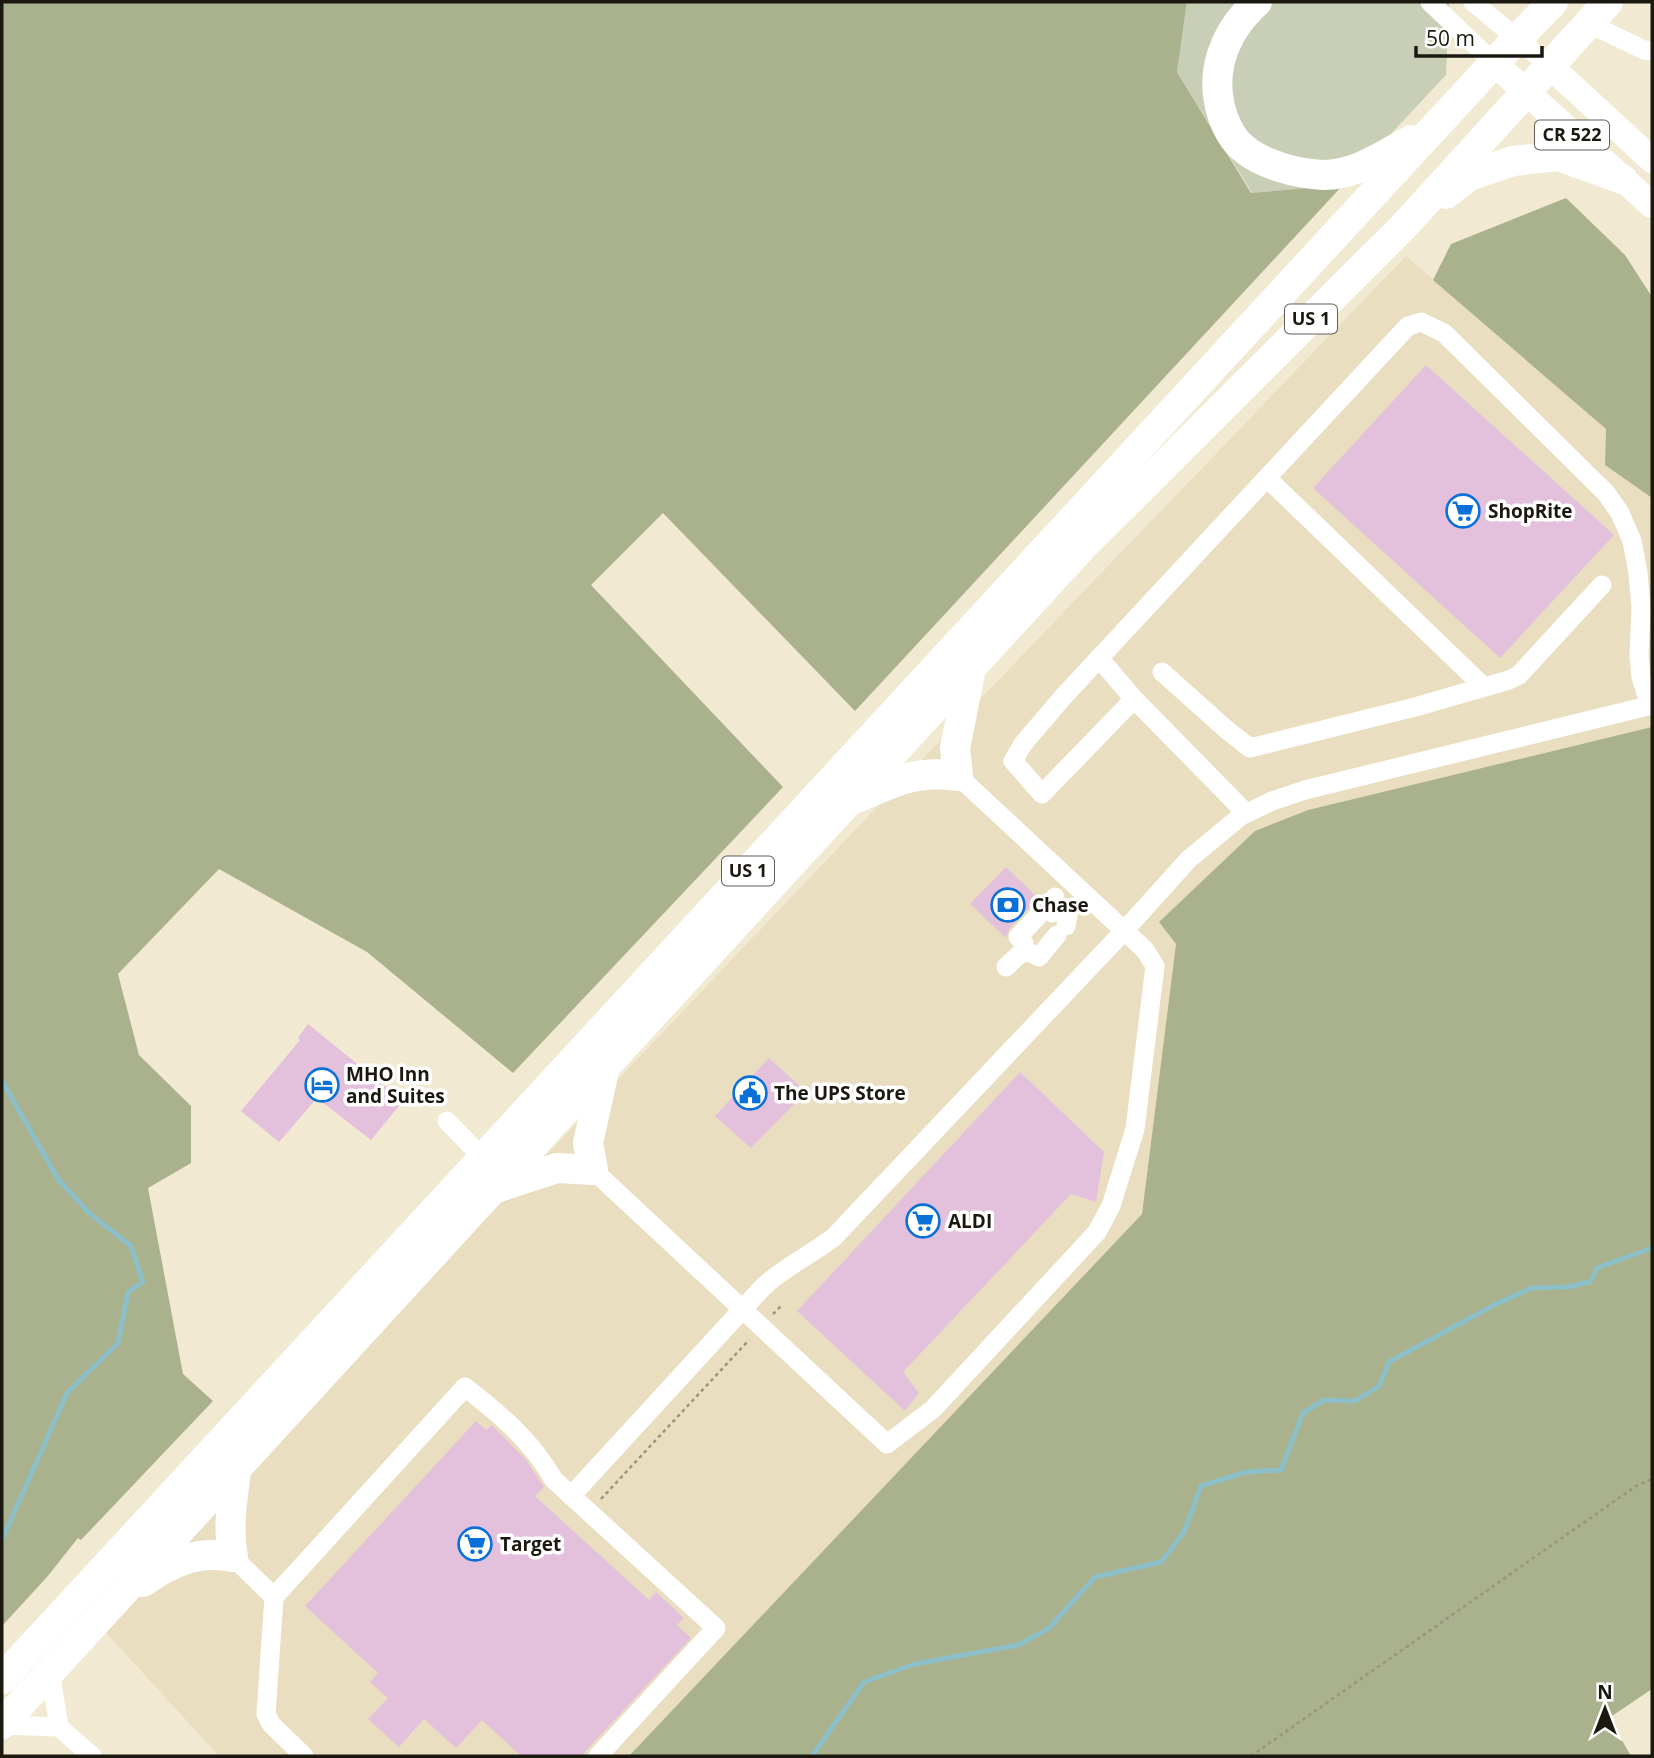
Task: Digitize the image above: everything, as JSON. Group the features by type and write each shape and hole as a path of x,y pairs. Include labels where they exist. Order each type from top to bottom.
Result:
{"highway":[{"path":"1257,2 1237,22 1218,63 1216,85 1220,107 1227,128 1242,148 1279,166 1324,175 1348,172 1368,164 1436,126"},
{"name":"US 1","path":"2,1679 1553,2"},
{"name":"US 1","path":"2,1724 1081,548 1404,226 1598,12"},
{"path":"1404,226 1469,176 1513,161 1558,156 1622,179"},
{"path":"847,802 913,775 938,772 958,776 955,748 971,666"},
{"path":"490,1191 557,1168 593,1170 588,1143 606,1064"},
{"path":"108,1606 161,1569 195,1555 214,1553 233,1556 230,1526 237,1465"}],"main road":[{"name":"CR 522","path":"1494,63 1652,205"},
{"name":"CR 522","path":"1550,66 1652,160"}],"street":[{"name":"CR 522","path":"1430,2 1494,63"},
{"name":"CR 522","path":"1473,2 1550,66"},
{"path":"1598,12 1644,50 1652,51"},
{"path":"571,1496 776,1274 815,1252 834,1237 1189,859 1246,813 1305,790 1651,705 1640,666 1641,608 1632,541 1620,513 1606,493 1444,333 1421,321 1408,326 1099,658 1023,744 1013,761 1042,794 1134,699"},
{"path":"1267,478 1484,687"},
{"path":"1162,672 1250,748 1415,707 1519,675 1602,585"},
{"path":"1099,658 1134,699 1246,813"},
{"path":"593,1170 887,1444 933,1409 1097,1232 1111,1206 1135,1129 1154,966 1145,950 958,776"},
{"path":"1054,914 1039,957 1026,949 1018,937 1054,914"},
{"path":"1006,967 1026,949"},
{"path":"447,1121 484,1157"},
{"path":"304,1756 271,1724 266,1714 274,1597 465,1387 505,1418 523,1436 540,1455 554,1480 716,1628 598,1756"},
{"path":"233,1556 274,1597"},
{"path":"50,1671 59,1727"},
{"path":"2,1724 59,1727 92,1756"}],"path":[{"path":"589,1512 781,1306"},
{"path":"1251,1756 1636,1486 1652,1479"}],"shaded area":[{"path":"1406,256 1606,429 1605,465 1652,498 1652,727 1308,810 1255,831 1159,922 1176,944 1142,1214 629,1756 219,1756 99,1625 938,743"}],"green space":[{"path":"2,2 1187,2 1177,72 1251,193 1343,185 855,711 663,513 591,585 783,787 513,1073 367,952 219,869 118,974 139,1055 191,1106 191,1163 148,1188 183,1374 213,1401 81,1540 78,1538 2,1626"},
{"path":"1187,2 1449,2 1446,75 1343,185 1252,193 1177,72"},
{"path":"1566,198 1625,255 1652,297 1652,498 1605,465 1606,429 1433,280 1451,244"},
{"path":"1652,727 1652,1689 1609,1718 1631,1756 629,1756 1142,1214 1176,944 1159,922 1255,831 1308,810"}],"building":[{"name":"ShopRite","path":"1426,365 1614,535 1500,658 1313,488"},
{"name":"Chase","path":"1006,867 1042,902 1041,906 1034,905 1028,909 1009,929 1006,938 970,904"},
{"name":"MHO Inn and Suites","path":"308,1024 403,1101 371,1140 317,1098 279,1142 241,1111 300,1040 298,1038"},
{"path":"769,1058 806,1092 751,1148 715,1116"},
{"path":"1020,1072 1104,1152 1096,1202 1071,1194 903,1372 919,1393 905,1411 797,1311"},
{"name":"Target","path":"476,1421 486,1430 492,1425 526,1460 544,1487 535,1496 649,1600 656,1592 684,1618 677,1625 691,1638 581,1756 521,1756 482,1720 456,1748 424,1719 399,1747 368,1719 388,1698 370,1682 378,1673 305,1606"}],"waterway":[{"path":"2,1081 58,1179 89,1213 131,1246 143,1282 128,1292 118,1343 67,1393 2,1540"},
{"path":"812,1756 864,1682 915,1664 1018,1645 1048,1629 1095,1577 1161,1562 1184,1532 1201,1486 1246,1472 1281,1470 1303,1413 1324,1400 1355,1401 1379,1386 1389,1362 1496,1304 1532,1288 1567,1287 1590,1282 1597,1268 1652,1248"}],"place":[{"name":"ShopRite","path":"1463,511"},
{"name":"Chase","path":"1008,905"},
{"name":"MHO Inn and Suites","path":"322,1085"},
{"name":"The UPS Store","path":"750,1093"},
{"name":"ALDI","path":"923,1221"},
{"name":"Target","path":"475,1544"}]}
